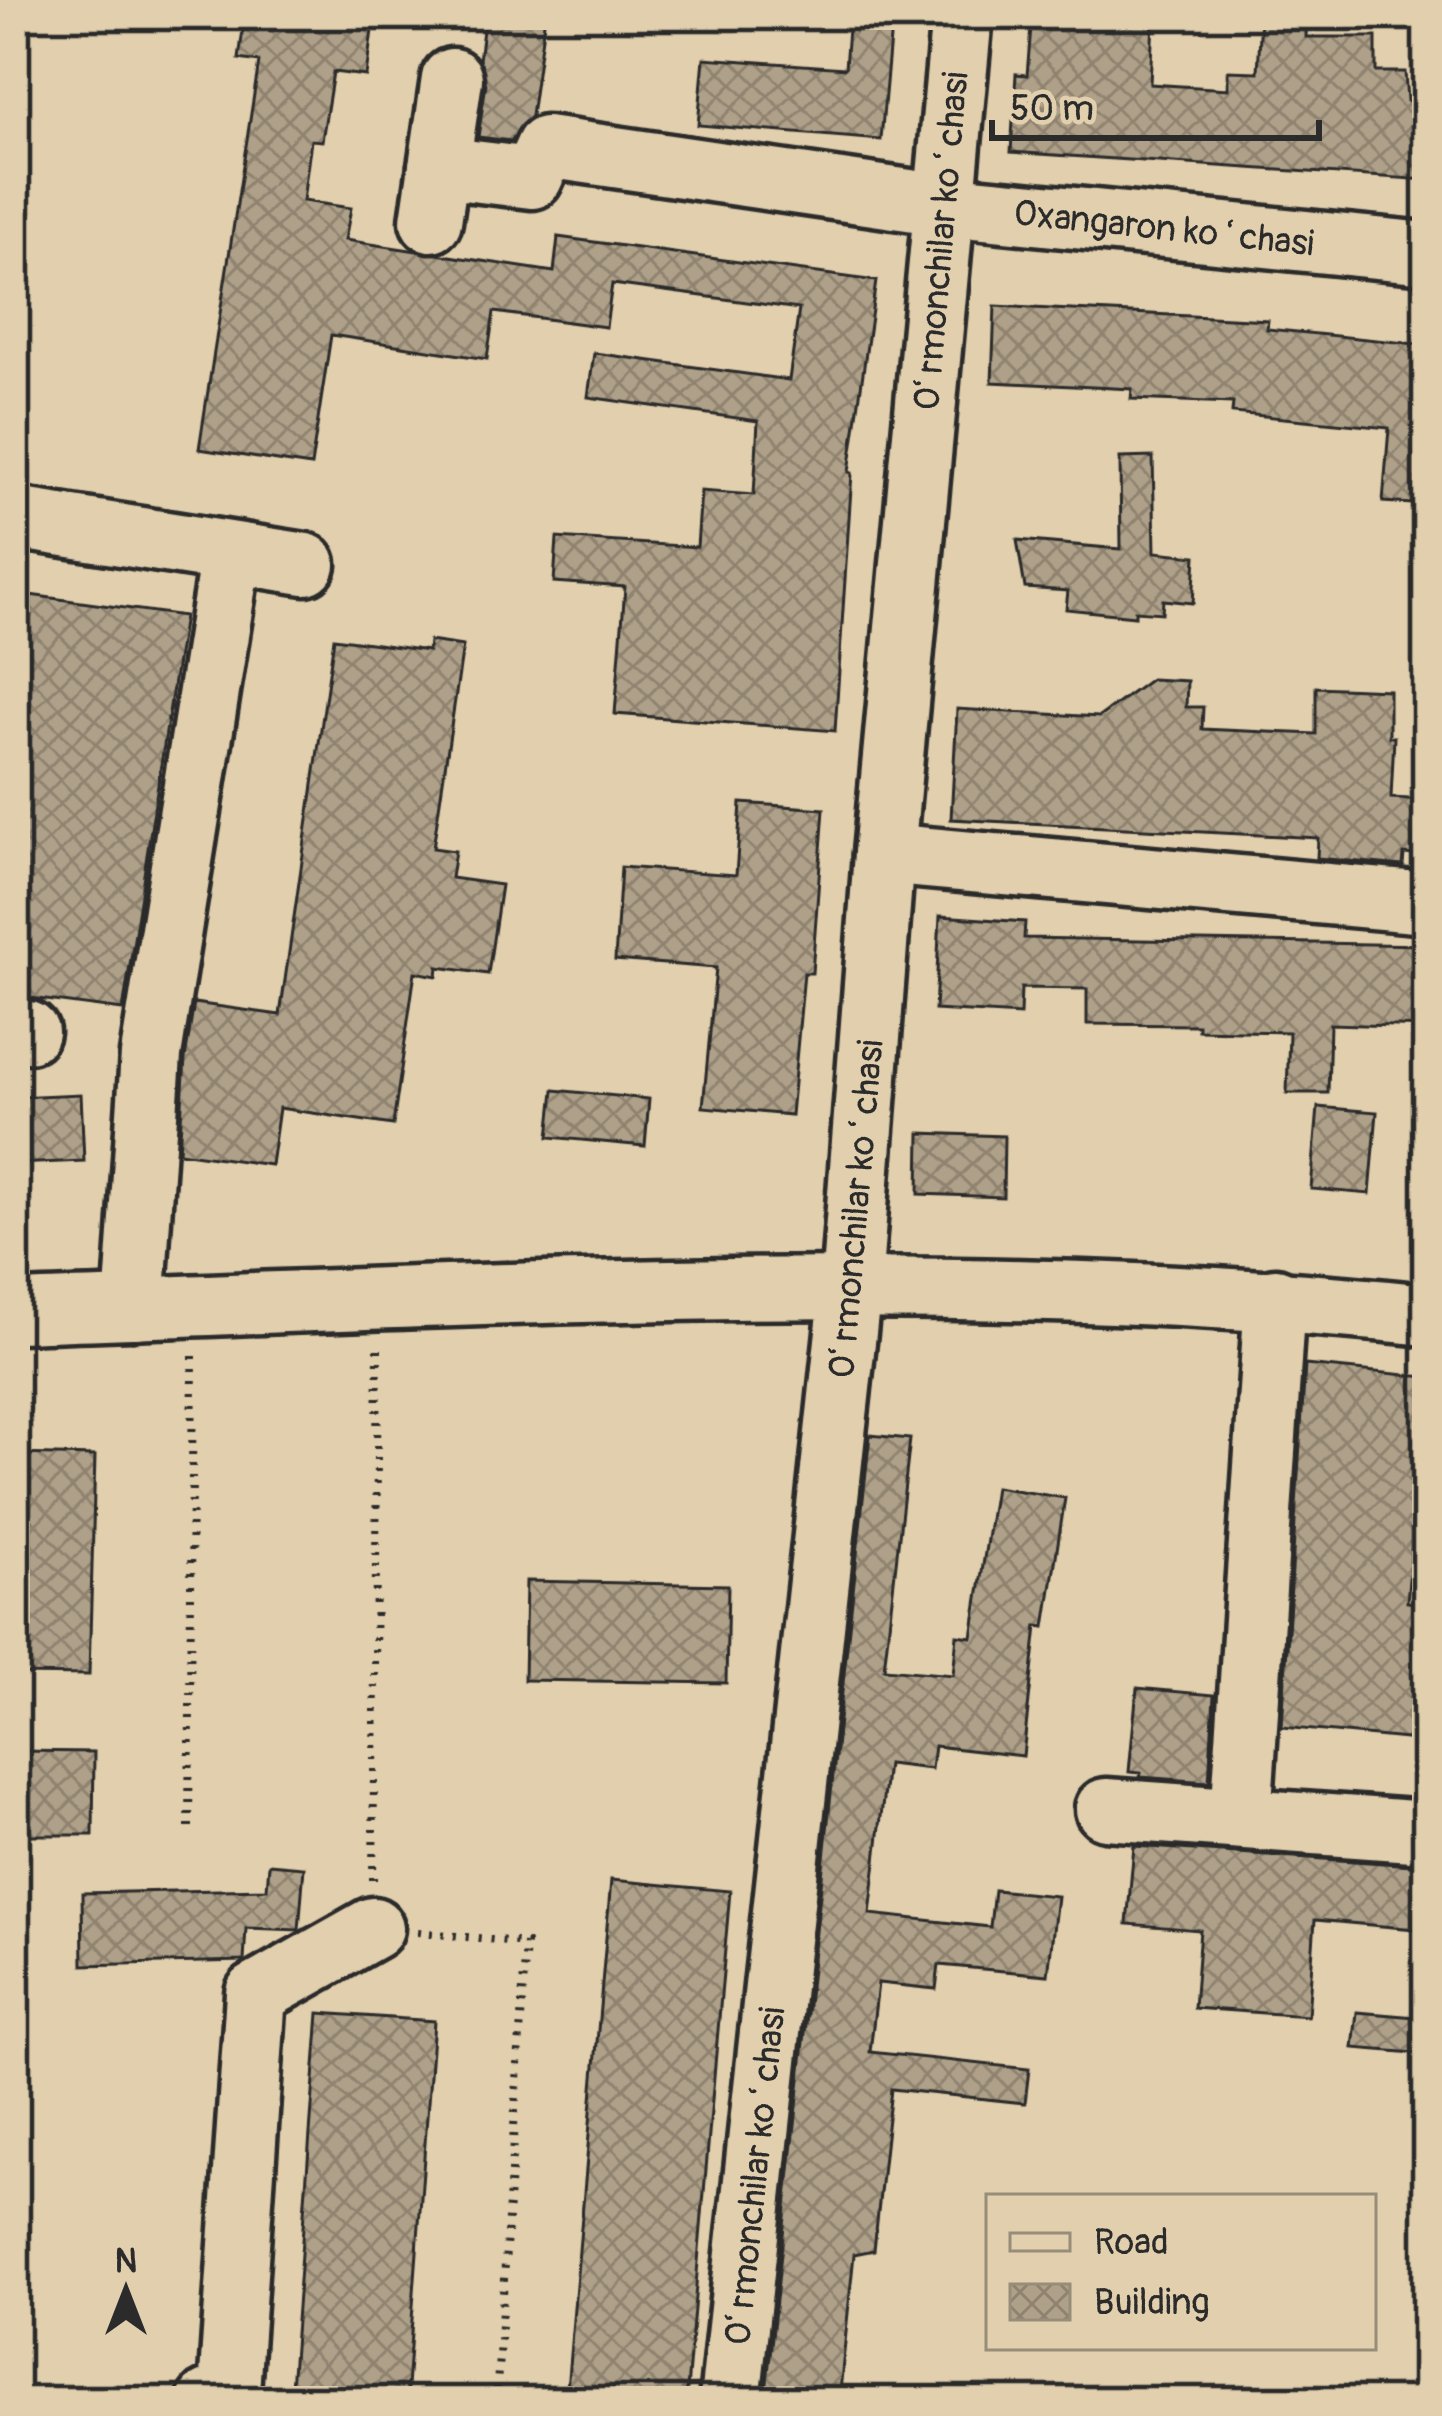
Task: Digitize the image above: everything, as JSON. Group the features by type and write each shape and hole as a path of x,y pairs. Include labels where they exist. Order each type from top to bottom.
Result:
{"street":[{"name":"Oʻrmonchilar koʻchasi","path":"730,2401 851,1286 884,854 962,15"},
{"name":"Oxangaron koʻchasi","path":"452,79 435,194 532,178 546,147 943,205 1427,254"},
{"path":"15,518 305,564"},
{"path":"134,1308 151,1055 231,553"},
{"path":"884,854 1427,903"},
{"path":"15,1312 851,1286 1275,1299 1427,1315"},
{"path":"1240,1818 1275,1299"},
{"path":"1106,1809 1427,1832"},
{"path":"208,2401 229,2392 256,1994 373,1928"}],"path":[{"path":"379,1300 373,1928 526,1943 496,2401"},
{"path":"189,1827 193,1306"}],"building":[{"path":"245,15 374,15 366,76 333,72 322,141 311,140 303,201 351,208 345,240 554,272 558,237 876,281 849,472 835,731 615,714 625,587 554,582 557,538 697,547 701,491 754,495 758,421 588,397 594,353 789,380 799,309 612,284 606,327 494,312 487,359 331,335 311,466 199,449 259,62 239,59"},
{"path":"485,15 545,15 531,116 511,141 478,137 486,84 479,60"},
{"path":"849,15 892,15 881,140 698,125 704,58 845,68"},
{"path":"1032,15 1153,21 1150,84 1228,89 1228,71 1258,72 1261,15 1307,15 1306,37 1376,37 1376,72 1405,72 1407,101 1427,103 1427,180 1011,152 1016,74 1027,75"},
{"path":"995,306 1268,320 1267,329 1427,345 1427,505 1383,502 1389,428 1232,413 1233,403 1131,399 1132,389 992,382"},
{"path":"1153,457 1155,552 1196,556 1193,603 1163,600 1162,613 1135,611 1135,616 1066,609 1068,591 1025,588 1017,540 1121,549 1120,458"},
{"path":"15,593 184,616 123,1010 15,996"},
{"path":"334,638 428,651 429,641 463,646 433,848 455,851 451,878 501,885 488,974 438,967 437,976 415,972 393,1125 279,1108 271,1165 179,1152 194,1003 280,1015"},
{"path":"1151,679 1187,681 1186,707 1203,707 1202,729 1316,734 1316,687 1389,690 1389,737 1394,737 1391,798 1427,800 1427,856 1404,854 1403,866 1317,858 1318,838 951,819 957,709 1099,717"},
{"path":"741,803 824,809 812,973 804,973 791,1115 703,1107 716,968 615,960 621,867 736,875"},
{"path":"940,916 1025,922 1024,938 1427,945 1427,1027 1330,1024 1328,1093 1287,1093 1289,1032 1087,1024 1087,989 1021,988 1020,1015 935,1010"},
{"path":"554,1090 649,1099 645,1146 549,1137"},
{"path":"81,1094 84,1161 15,1164 15,1097"},
{"path":"1318,1107 1377,1112 1370,1194 1311,1189"},
{"path":"920,1133 1004,1136 1003,1197 919,1194"},
{"path":"1305,1365 1427,1377 1407,1602 1427,1604 1427,1741 1282,1727"},
{"path":"870,1435 910,1439 884,1669 953,1675 957,1635 972,1637 995,1487 1065,1498 1045,1627 1037,1626 1023,1756 934,1746 931,1769 887,1764 870,1914 990,1927 994,1890 1057,1896 1048,1975 939,1965 936,1989 878,1983 870,2052 1029,2069 1025,2103 891,2089 874,2250 854,2254 839,2401 765,2401"},
{"path":"15,1454 95,1456 89,1675 15,1674"},
{"path":"526,1581 728,1585 726,1683 524,1680"},
{"path":"1137,1688 1214,1695 1209,1782 1129,1772"},
{"path":"15,1751 94,1752 93,1835 15,1835"},
{"path":"1134,1846 1427,1866 1427,1930 1315,1920 1308,2016 1194,2008 1200,1930 1127,1924"},
{"path":"269,1864 304,1867 299,1930 246,1928 244,1961 83,1965 82,1893 267,1889"},
{"path":"611,1880 730,1891 686,2401 566,2401"},
{"path":"1357,2012 1427,2018 1427,2054 1353,2048"},
{"path":"319,2013 434,2021 406,2401 290,2401"}]}
